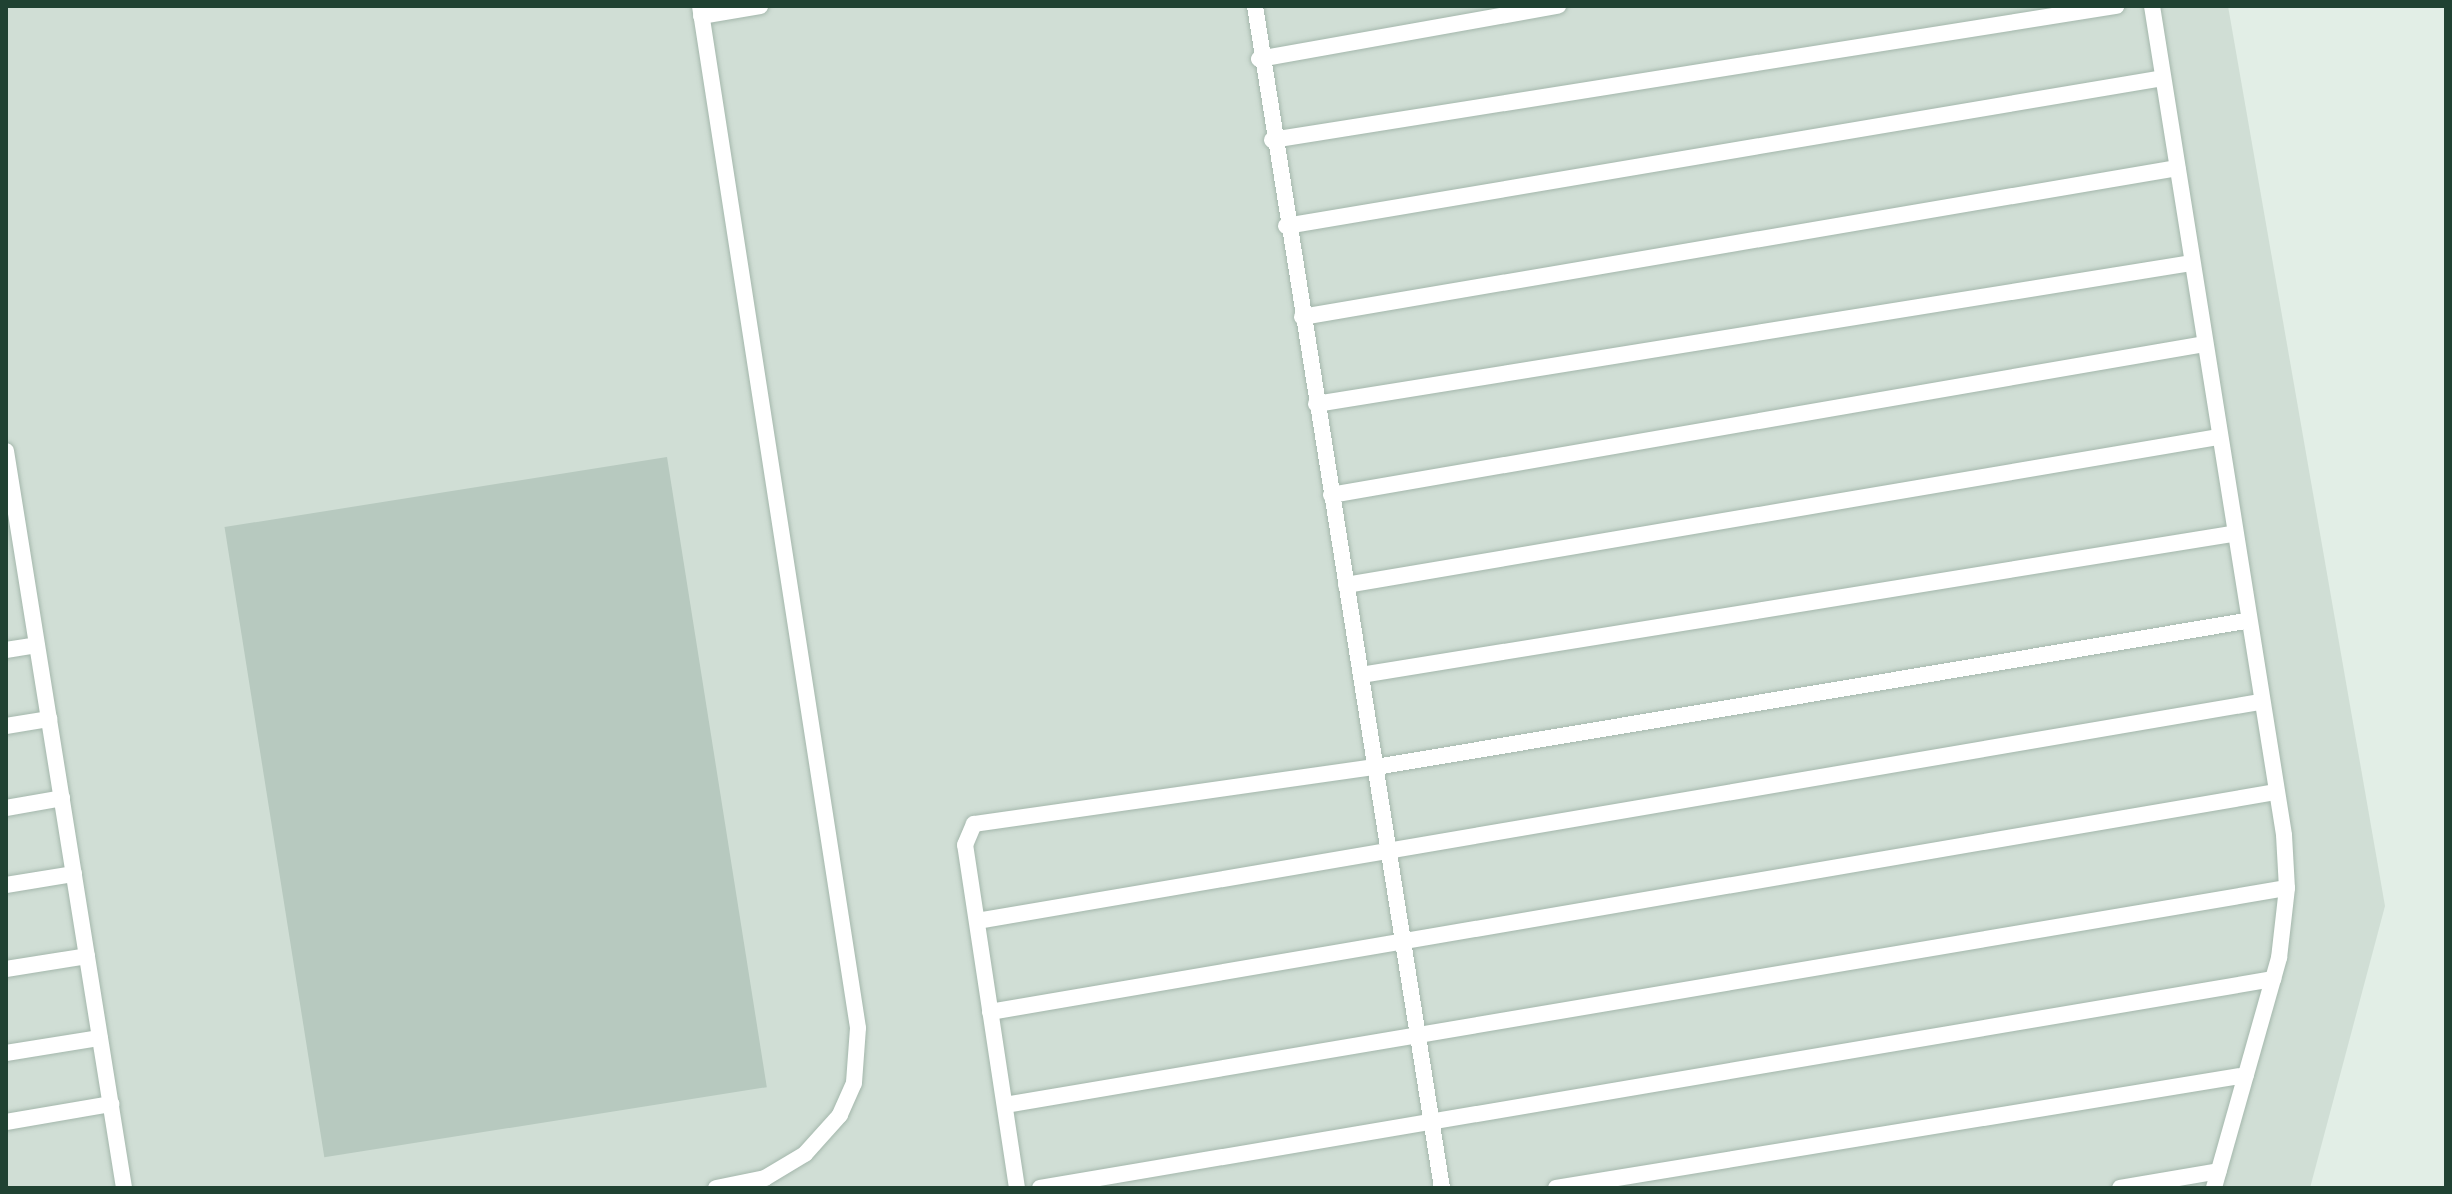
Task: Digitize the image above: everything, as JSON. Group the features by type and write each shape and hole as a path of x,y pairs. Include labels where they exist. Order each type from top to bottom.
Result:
{"lane":[{"path":"716,1188 765,1178 805,1154 840,1115 854,1083 858,1028 700,11 760,6"},
{"path":"1255,6 1259,59 1406,944 1442,1188"},
{"path":"1259,59 1558,6"},
{"path":"1272,140 2116,6"},
{"path":"2152,6 2232,534 2276,792 2287,888 2273,979 2214,1188"},
{"path":"1286,226 2163,78"},
{"path":"1302,317 2177,168"},
{"path":"1316,404 2191,263"},
{"path":"1331,495 2204,344"},
{"path":"1346,585 2218,437"},
{"path":"6,451 9,490 24,561 111,1104 121,1187"},
{"path":"1361,675 2232,534"},
{"path":"6,564 24,561"},
{"path":"1017,1188 965,845 974,824 1376,767 2246,621"},
{"path":"6,650 37,645"},
{"path":"977,921 1389,848 2260,702"},
{"path":"6,726 49,719"},
{"path":"990,1012 1406,944 2276,792"},
{"path":"6,808 62,798"},
{"path":"6,885 74,874"},
{"path":"1005,1105 1419,1032 2287,888"},
{"path":"6,969 87,956"},
{"path":"1040,1188 2273,979"},
{"path":"6,1053 100,1038"},
{"path":"1556,1188 2246,1075"},
{"path":"6,1122 111,1104"},
{"path":"2120,1188 2219,1171"}],"shaded area":[{"path":"6,6 2228,6 2385,906 2310,1188 6,1188"}],"building":[{"path":"667,457 767,1087 324,1157 225,527"}]}
